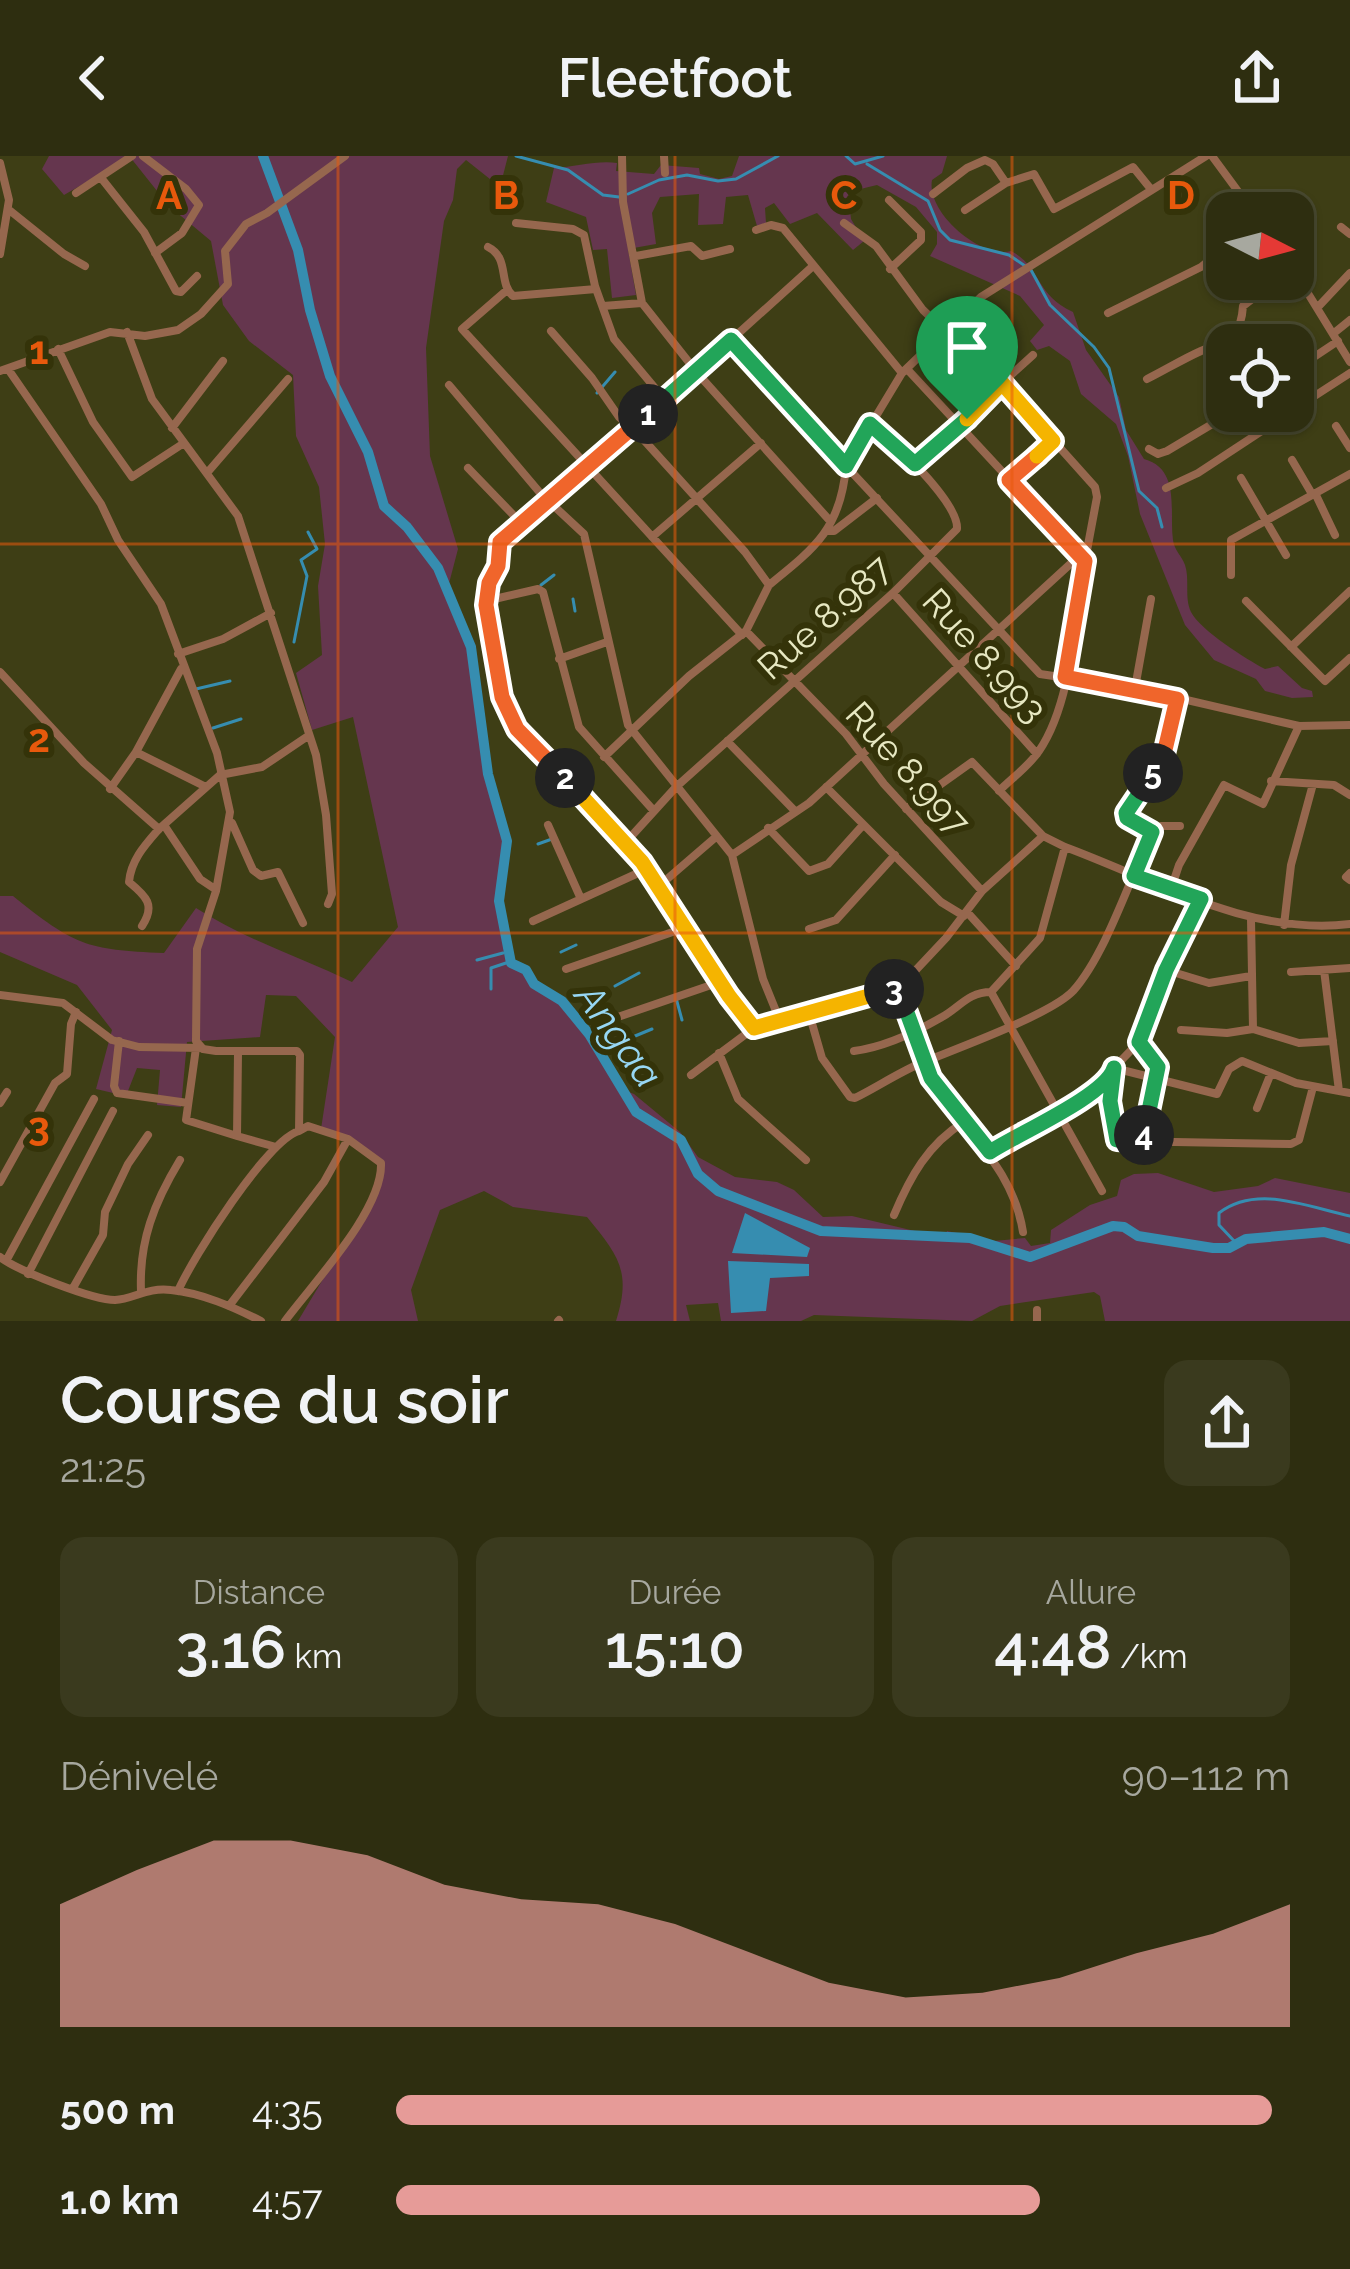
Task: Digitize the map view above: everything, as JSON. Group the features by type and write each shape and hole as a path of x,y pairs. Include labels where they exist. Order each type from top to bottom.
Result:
{"street":[{"path":"76,193 132,156"},
{"path":"143,156 185,188 199,206 182,232 154,253"},
{"path":"303,923 278,872 261,875 253,870 229,816 212,735 182,668 167,616 118,540 101,504 4,370 110,332 165,334 201,314 229,284 225,250 246,224 345,156"},
{"path":"622,156 623,202 642,303 834,531 877,498"},
{"path":"664,156 664,173"},
{"path":"604,757 689,676 744,633 769,585 812,550 829,526 842,503 846,466 905,371 981,297 1150,188 1209,156 1237,192"},
{"path":"933,194 985,160 1006,183"},
{"path":"0,164 8,209 0,254"},
{"path":"965,210 1006,183 1034,174 1057,208 1133,166 1150,188"},
{"path":"102,179 144,232 176,291 181,292 197,277"},
{"path":"889,200 921,232 921,240 890,269"},
{"path":"8,209 85,266"},
{"path":"516,223 581,232 614,339 664,400"},
{"path":"844,223 876,246 922,310 975,350 1096,490 1053,725 1037,754 999,790"},
{"path":"756,230 771,225 783,228 905,371 1082,558"},
{"path":"636,256 691,246 702,256 730,249"},
{"path":"488,247 502,261 507,290 513,296 596,289"},
{"path":"1108,313 1206,264"},
{"path":"754,1028 627,842 512,723 502,697 486,602 498,566 498,546 813,266"},
{"path":"1318,307 1350,273"},
{"name":"Rue 8.997","path":"507,290 462,329 504,380 861,754 982,891"},
{"path":"1148,380 1201,351 1229,342 1240,329 1243,306 1251,300"},
{"path":"1313,300 1350,362"},
{"path":"603,306 642,303"},
{"path":"1314,354 1350,320"},
{"path":"975,350 1004,325"},
{"path":"550,331 619,417 769,585"},
{"path":"127,332 148,392 238,516 316,754 326,815 332,892 328,904"},
{"path":"731,340 1040,674 1135,688 1299,726 1350,725"},
{"path":"58,349 83,405 132,477 184,443"},
{"path":"915,464 1033,356"},
{"path":"172,428 223,361"},
{"path":"1314,397 1350,373"},
{"path":"207,473 288,379"},
{"path":"449,385 541,494 586,538 623,712 631,730 732,855 763,979 780,1021"},
{"name":"Rue 8.987","path":"627,842 676,788 953,534 958,520 915,464 870,424"},
{"path":"1336,427 1350,448"},
{"path":"1149,449 1167,452 1206,428"},
{"path":"1166,488 1260,432"},
{"path":"1009,480 1053,441"},
{"path":"652,537 761,443"},
{"path":"1292,460 1335,535"},
{"path":"468,468 521,523"},
{"path":"1231,575 1231,540 1350,474"},
{"path":"1241,478 1286,555"},
{"path":"732,855 809,803 1082,558"},
{"path":"486,602 544,592 579,727 654,811"},
{"path":"1292,647 1350,592"},
{"name":"Rue 8.993","path":"893,593 1037,754"},
{"path":"1135,688 1151,599"},
{"path":"1246,601 1325,681 1350,658"},
{"path":"178,654 223,639 271,613"},
{"path":"560,658 608,642"},
{"path":"110,789 182,668"},
{"path":"0,672 110,789 161,827 200,879 217,890"},
{"path":"1152,832 1126,813 1164,754 1177,699"},
{"path":"1172,889 1179,866 1224,785 1263,804 1299,726"},
{"path":"142,926 150,904 146,894 129,882 141,849 220,775 262,767 308,736"},
{"path":"728,741 794,811"},
{"path":"136,752 206,787"},
{"path":"906,809 972,762 1043,836 1065,847 1251,919 1284,925 1350,924"},
{"path":"1271,781 1341,788 1350,795"},
{"path":"1284,925 1291,865 1312,784"},
{"path":"825,786 944,905 966,914 1016,966"},
{"path":"229,816 217,890 197,955 195,1037 200,1048 187,1120 276,1147"},
{"path":"768,828 809,871 828,864 863,824"},
{"path":"548,825 581,899"},
{"path":"809,1013 822,1058 852,1098 1006,1026 1072,991 1134,876 1152,832 1162,826 1180,826"},
{"path":"659,886 717,836"},
{"path":"691,1075 754,1028 898,988 982,891 1043,836"},
{"path":"854,1051 895,1039 947,1015 952,1006 976,994 991,992 1040,938 1065,847"},
{"path":"809,928 836,920 896,855"},
{"path":"533,921 647,868"},
{"path":"990,1152 1108,1082 1114,1068 1139,1042 1166,970 1201,899"},
{"path":"1251,919 1253,1029"},
{"path":"566,969 687,927"},
{"path":"1291,972 1350,968"},
{"path":"1166,970 1209,983 1250,976"},
{"path":"1324,970 1339,1091"},
{"path":"612,1019 720,982"},
{"path":"898,988 922,1062 990,1152 1016,1198 1023,1232"},
{"path":"991,992 1102,1191"},
{"path":"0,995 63,1003 94,1030 139,1047 296,1051 300,1055 299,1131"},
{"path":"0,1182 55,1083 67,1074 70,1024 76,1012"},
{"path":"1181,1030 1227,1034 1253,1029 1299,1043 1333,1041"},
{"path":"119,1041 117,1093 188,1103"},
{"path":"1139,1042 1156,1060 1144,1142"},
{"path":"237,1136 238,1052"},
{"path":"719,1053 739,1100 806,1160"},
{"path":"1114,1068 1217,1094 1236,1063 1249,1062 1313,1087 1350,1093"},
{"path":"1114,1068 1110,1101 1117,1140 1296,1143 1313,1087"},
{"path":"1257,1108 1271,1073"},
{"path":"0,1103 7,1092"},
{"path":"94,1100 3,1259 28,1274 112,1300 141,1291 178,1291 261,1321"},
{"path":"28,1274 112,1111"},
{"path":"894,1215 921,1161 964,1122"},
{"path":"178,1291 214,1226 276,1147 289,1134 308,1126 348,1139 381,1163 382,1178 352,1232 286,1321"},
{"path":"73,1288 103,1235 105,1212 128,1164 148,1135"},
{"path":"229,1306 324,1182 348,1139"},
{"path":"141,1291 144,1237 180,1160"}],"shaded area":[{"path":"49,156 508,156 500,187 466,160 457,169 453,200 444,221 426,348 430,456 458,549 447,591 477,672 488,774 507,841 499,901 512,965 526,970 534,983 562,1001 589,1034 619,1088 634,1094 680,1132 698,1157 735,1177 777,1182 794,1190 823,1217 852,1216 944,1238 947,1231 994,1241 1025,1238 1031,1246 1050,1243 1051,1230 1090,1205 1117,1196 1121,1180 1134,1174 1158,1173 1214,1192 1258,1186 1275,1178 1350,1193 1350,1321 1105,1321 1100,1296 1094,1292 1000,1306 972,1321 814,1315 801,1321 721,1321 718,1303 686,1305 690,1321 616,1321 623,1289 619,1264 587,1217 513,1207 484,1191 440,1210 411,1290 418,1321 298,1321 372,1197 382,1160 321,1129 335,1037 296,996 266,995 260,1037 187,1042 181,1107 157,1105 160,1070 137,1068 126,1096 96,1089 112,1030 77,985 0,952 0,896 13,896 82,942 138,952 164,953 196,908 352,982 398,927 353,717 312,730 296,673 322,655 318,586 325,544 319,487 296,436 293,375 249,341 223,305 211,241 169,206 130,157 64,195 42,169"},
{"path":"739,156 947,156 942,173 932,180 937,206 971,240 1021,257 1051,297 1073,312 1086,350 1119,397 1126,430 1144,459 1164,472 1171,493 1174,544 1185,565 1191,612 1224,644 1265,669 1278,666 1312,691 1313,697 1265,691 1256,679 1214,660 1185,625 1140,514 1116,424 1081,394 1070,361 1049,346 1037,350 1030,341 1044,325 1020,296 930,256 937,232 916,207 877,185 848,192 851,219 864,241 853,250 817,213 790,224 774,203 765,208 766,223 757,226 748,195 726,197 723,224 698,225 699,194 660,197 652,213 656,244 628,249 636,295 612,298 607,249 593,250 586,217 546,202 554,168 610,162 617,163 616,171 654,174 661,165 699,168 700,174 719,179 732,176"}],"water":[{"path":"745,1213 810,1248 807,1257 732,1253"},
{"path":"728,1261 809,1264 809,1276 770,1278 766,1311 731,1313"}],"waterway":[{"name":"Angaa","path":"263,156 298,250 330,376 368,452 384,506 438,568 471,647 488,774 507,841 499,901 511,963 562,1001 589,1034 636,1112 681,1140 698,1174 718,1191 821,1231 970,1238 1030,1257 1113,1226 1138,1236 1213,1248 1229,1248 1246,1239 1324,1232 1350,1239"},
{"path":"516,156 568,170 603,195 619,197"},
{"path":"628,194 659,180 687,175 736,179 778,156"},
{"path":"846,156 855,164 883,156"},
{"path":"867,164 928,201 940,230 950,240 1009,255 1031,270 1050,305 1094,347 1109,368 1139,491 1157,508 1162,527"},
{"path":"597,393 615,372"},
{"path":"294,642 307,576 301,560 317,549 308,532"},
{"path":"541,585 554,575"},
{"path":"573,599 575,611"},
{"path":"196,689 230,681"},
{"path":"213,728 241,719"},
{"path":"538,844 552,839"},
{"path":"561,952 576,945"},
{"path":"477,960 503,953"},
{"path":"491,989 491,968 506,963"},
{"path":"615,986 639,973"},
{"path":"676,998 682,1020"},
{"path":"623,1041 652,1029"},
{"path":"1236,1243 1219,1225 1219,1213 1250,1200 1283,1200 1350,1216"}],"route":[{"path":"731,340 846,466 870,424 915,464 967,419 1002,383 1053,441 1009,480 1085,561 1065,677 1177,699 1164,754 1126,813 1152,832 1134,876 1201,899 1166,970 1139,1042 1158,1067 1144,1142 1117,1140 1110,1101 1114,1068 1108,1082 1090,1095 990,1152 922,1062 898,988 754,1028 627,842 523,736 502,697 486,605 500,542 731,340"}]}
